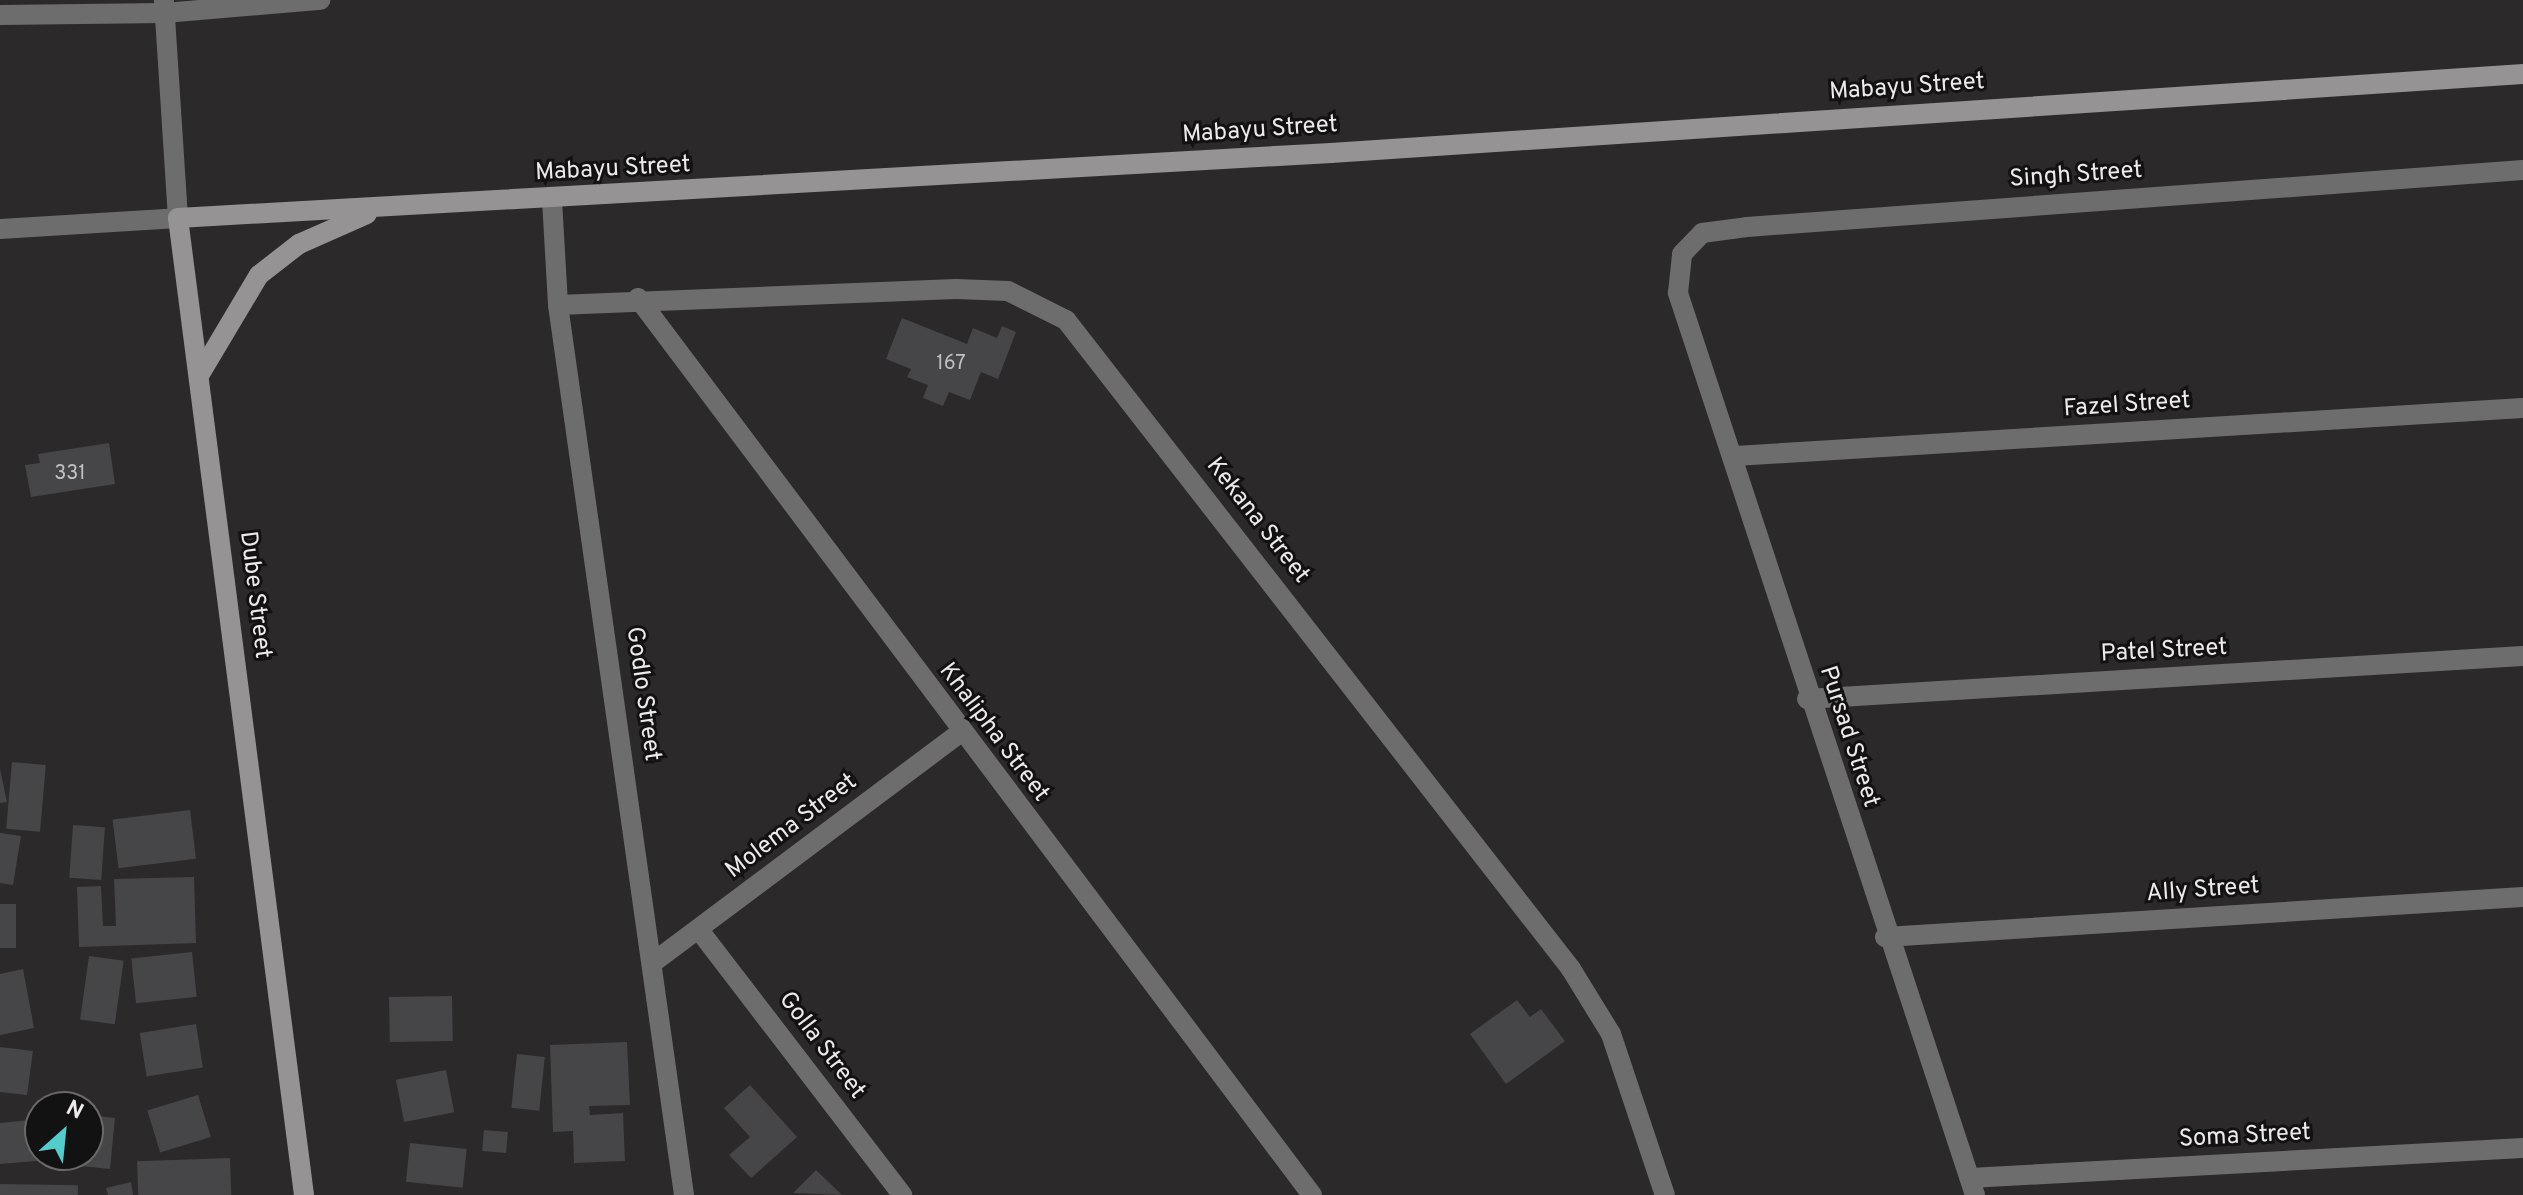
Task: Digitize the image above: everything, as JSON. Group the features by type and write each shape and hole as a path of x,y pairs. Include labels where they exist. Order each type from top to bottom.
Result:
{"street":[{"path":"0,15 320,0"},
{"name":"Dube Street","path":"164,6 178,218 304,1195"},
{"name":"Mabayu Street","path":"0,229 378,210 1331,153 2523,74"},
{"name":"Singh Street","path":"1678,293 1682,254 1702,233 2523,170"},
{"name":"Godlo Street","path":"552,200 558,305 655,961 684,1195"},
{"path":"200,374 259,275 299,244 378,210"},
{"name":"Kekana Street","path":"558,305 638,298 1008,291 1066,320 1571,969 1611,1034 1665,1195"},
{"name":"Pursad Street","path":"1678,293 1735,456 1807,699 1885,937 1973,1187"},
{"name":"Khalipha Street","path":"638,298 960,733 1312,1195"},
{"name":"Fazel Street","path":"1735,456 2523,408"},
{"name":"Patel Street","path":"1807,699 2523,656"},
{"name":"Molema Street","path":"655,961 960,733"},
{"name":"Ally Street","path":"1885,937 2523,897"},
{"name":"Golla Street","path":"699,930 902,1195"},
{"name":"Soma Street","path":"1973,1187 2523,1148"}],"building":[{"path":"902,318 967,344 973,328 997,338 1002,326 1016,332 998,379 981,372 970,400 949,392 943,406 923,398 928,385 907,377 911,369 886,359"},
{"path":"109,443 115,484 31,497 25,465 40,463 38,454"},
{"path":"12,762 46,765 40,832 6,829"},
{"path":"0,769 7,802 0,803"},
{"path":"190,810 196,859 119,868 113,820"},
{"path":"73,825 105,827 101,880 69,878"},
{"path":"0,833 21,836 13,885 0,883"},
{"path":"194,877 196,943 79,947 77,887 101,886 103,926 116,926 114,879"},
{"path":"0,904 16,904 16,948 0,948"},
{"path":"192,952 197,997 136,1003 131,958"},
{"path":"89,956 124,961 115,1024 80,1019"},
{"path":"23,969 34,1028 0,1035 0,974"},
{"path":"452,996 453,1041 390,1042 389,997"},
{"path":"1517,1000 1530,1017 1541,1009 1565,1041 1506,1084 1470,1034"},
{"path":"196,1024 203,1067 147,1076 140,1033"},
{"path":"627,1042 630,1105 589,1106 590,1115 623,1113 625,1161 574,1163 573,1131 553,1132 550,1045"},
{"path":"0,1047 33,1051 28,1091 24,1091 24,1095 0,1092"},
{"path":"517,1054 545,1057 539,1111 511,1108"},
{"path":"446,1070 454,1112 404,1122 396,1080"},
{"path":"750,1085 797,1137 751,1178 729,1155 750,1137 724,1108"},
{"path":"198,1095 211,1137 160,1153 147,1110"},
{"path":"104,1117 115,1118 110,1169 104,1168"},
{"path":"24,1121 24,1162 0,1164 0,1123"},
{"path":"484,1130 508,1132 506,1153 482,1151"},
{"path":"410,1143 467,1149 463,1188 406,1182"},
{"path":"230,1158 231,1195 138,1195 137,1161"},
{"path":"816,1170 842,1195 793,1193"},
{"path":"131,1182 133,1195 108,1195 106,1188"},
{"path":"0,1184 78,1185 78,1195 0,1195"}]}
